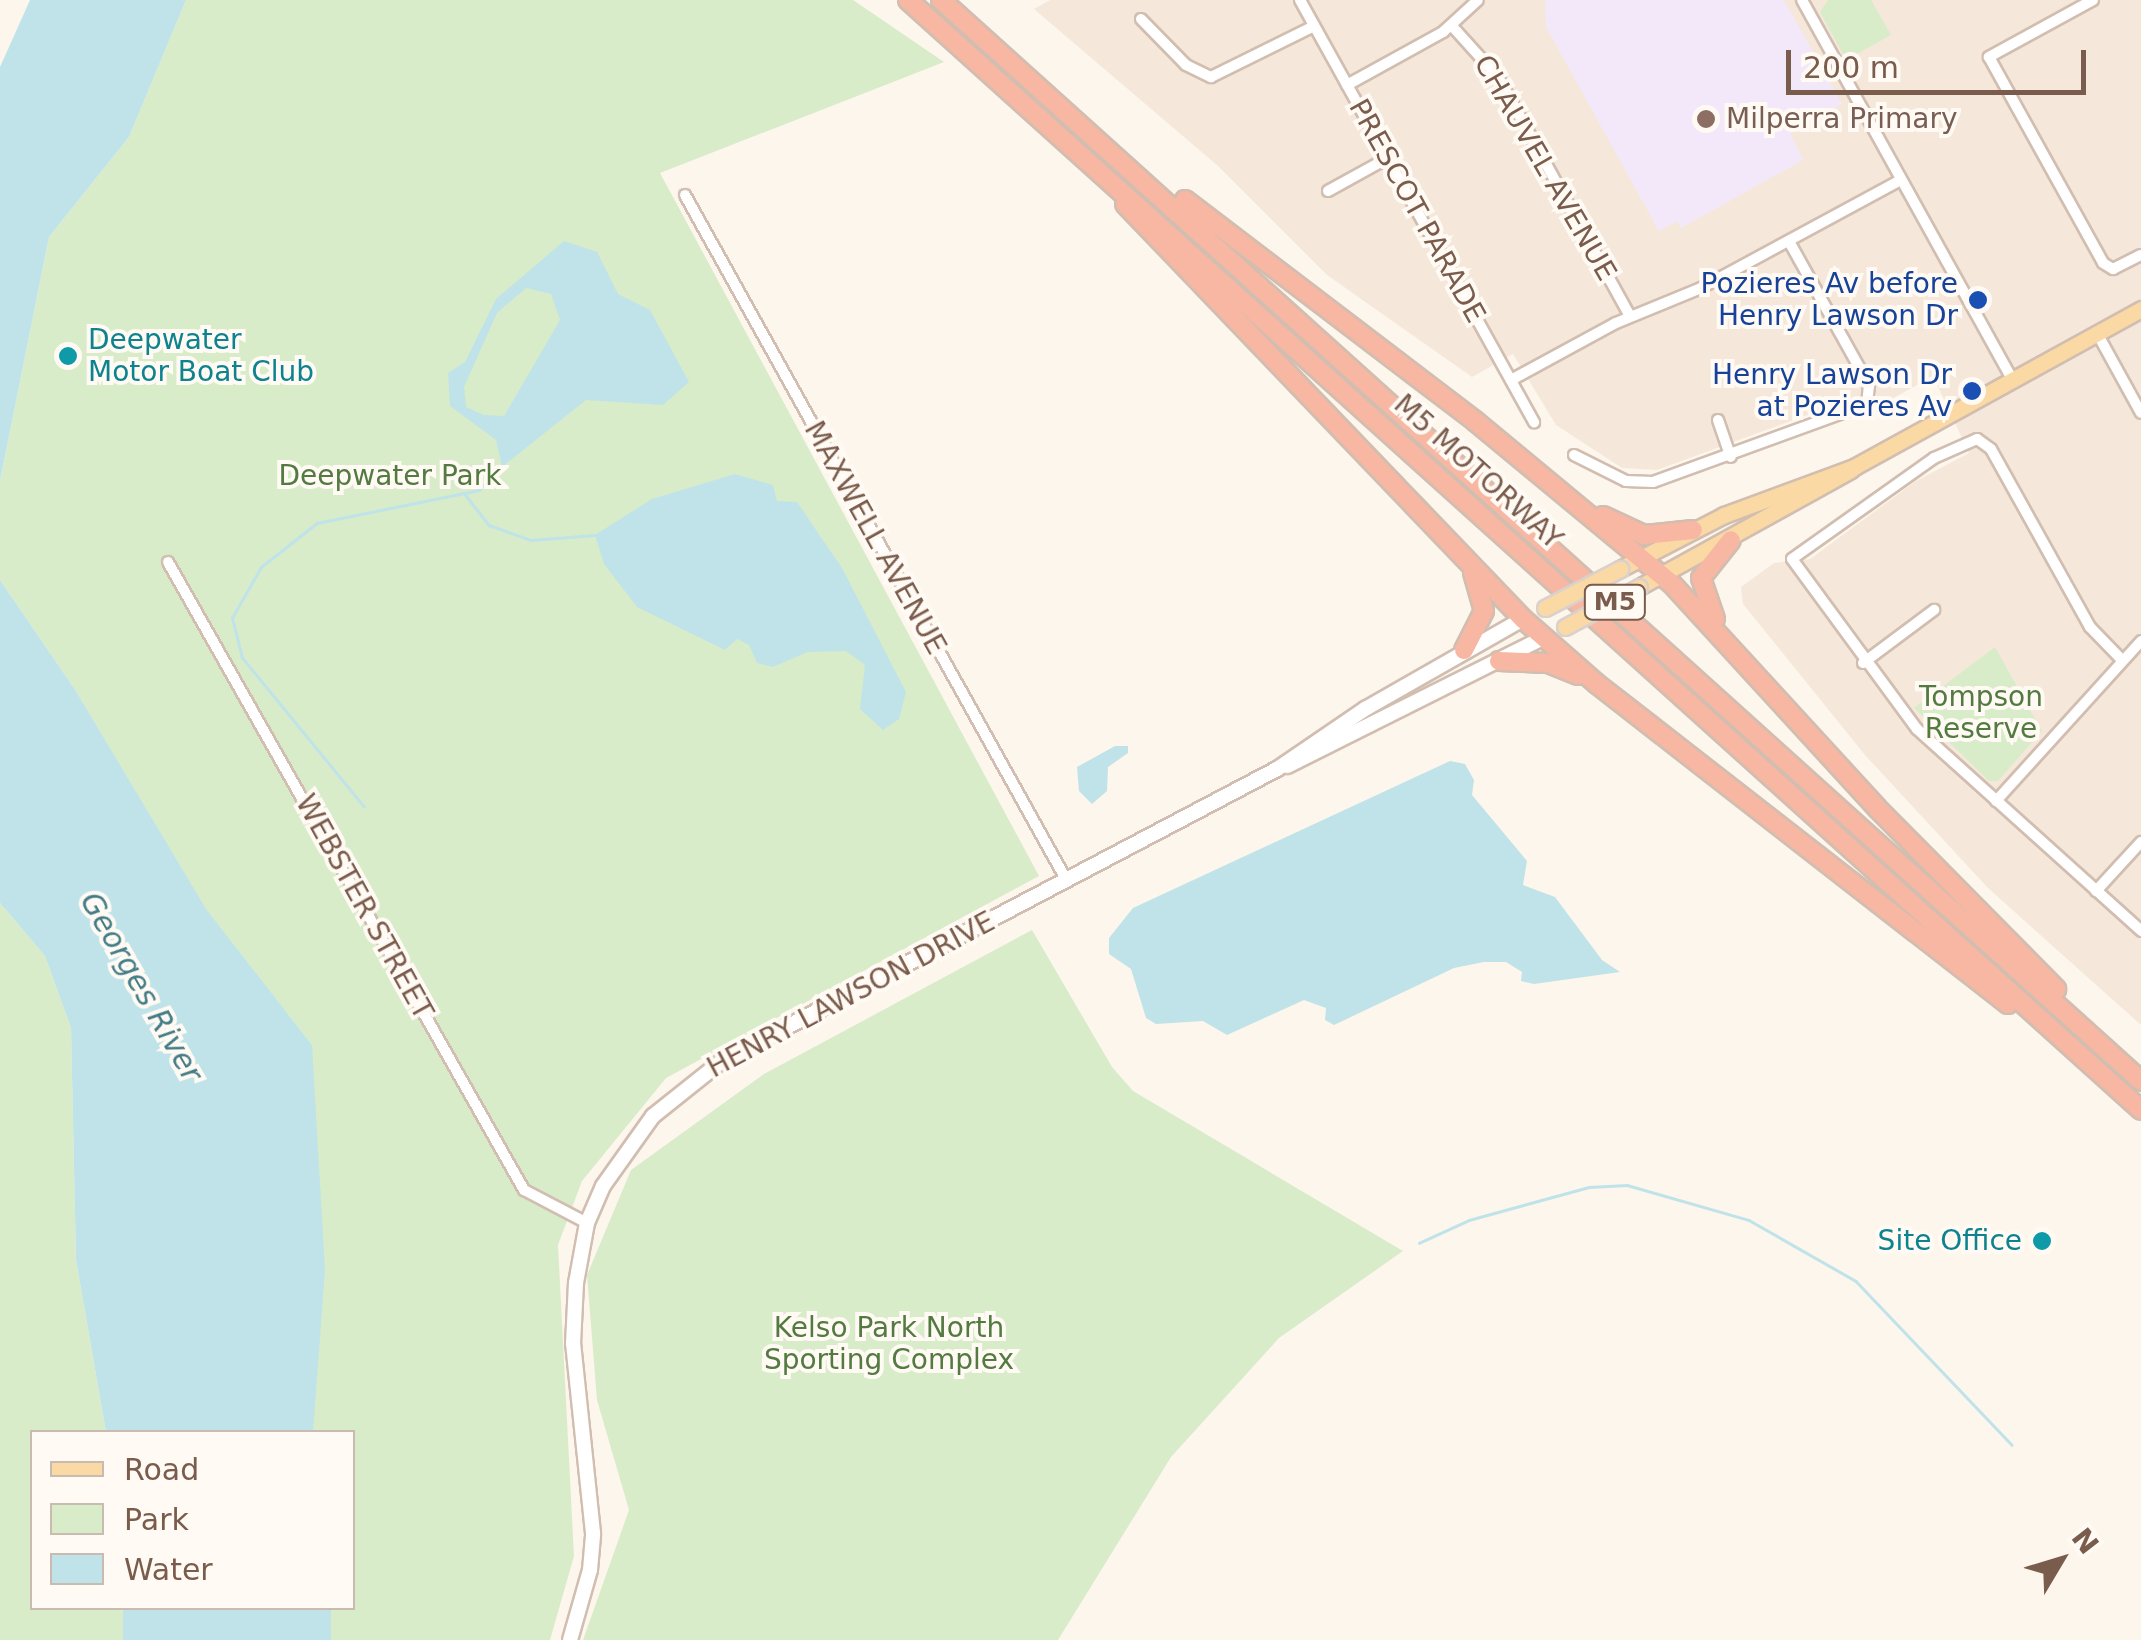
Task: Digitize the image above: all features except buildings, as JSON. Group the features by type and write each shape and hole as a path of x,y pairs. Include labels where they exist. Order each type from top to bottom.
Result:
{"highway":[{"name":"M5 MOTORWAY","path":"908,0 996,73 2141,1110"},
{"name":"M5 MOTORWAY","path":"941,0 1044,87 2141,1078"},
{"path":"996,73 1230,306 1523,619 1596,684 2141,1110"},
{"path":"1044,87 1580,505 1661,576 1726,636 1877,808 2141,1078"},
{"path":"1580,505 1644,534 1693,530"},
{"path":"1726,636 1703,594 1701,578 1731,540"},
{"path":"1464,650 1484,611 1470,566"},
{"path":"1499,661 1548,663 1596,684"}],"main road":[{"name":"HENRY LAWSON DRIVE","path":"1277,769 1313,758 1731,540 1854,467 2141,309"},
{"name":"HENRY LAWSON DRIVE","path":"570,1640 590,1570 593,1533 573,1344 587,1223 636,1136 692,1080 1277,769 1464,650 1693,530 1854,467"}],"street":[{"name":"PRESCOT PARADE","path":"1300,0 1534,422"},
{"path":"1347,85 1452,26 1478,0"},
{"path":"2067,0 2073,11"},
{"path":"2094,0 1988,57 2098,254 2113,269 2141,255"},
{"path":"1806,1 2014,381"},
{"path":"1141,18 1186,65 1212,77 1314,26"},
{"name":"CHAUVEL AVENUE","path":"1452,26 1498,77 1630,316"},
{"path":"1328,191 1388,158"},
{"path":"1511,380 1630,316 1690,294 1901,180"},
{"name":"MAXWELL AVENUE","path":"685,195 1066,881"},
{"path":"1574,454 1626,481 1645,483 1859,409 1871,396 1790,241"},
{"path":"2097,333 2141,413"},
{"path":"1718,420 1730,456"},
{"path":"2122,660 2090,627 1991,450 1978,439 1934,458 1798,552 1792,568 1917,729 2141,930"},
{"name":"WEBSTER STREET","path":"168,562 524,1190 587,1223"},
{"path":"1863,663 1934,610"},
{"path":"1996,802 2141,641"},
{"path":"2096,891 2141,842"}],"shaded area":[{"path":"1050,0 2141,0 2141,1025 1988,888 1865,755 1743,604 1741,587 1774,563 1810,559 1916,481 1969,453 1933,376 1890,400 1857,397 1657,470 1622,468 1556,425 1513,354 1472,377 1327,275 1218,166 1034,9"},
{"name":"Milperra Primary","path":"1545,0 1784,0 1842,104 1790,133 1803,160 1681,228 1677,221 1659,231 1546,27"}],"green space":[{"name":"Deepwater Park","path":"186,0 853,0 944,62 660,173 1039,876 666,1078 582,1181 558,1245 574,1556 550,1640 330,1640 331,1610 355,1610 355,1430 313,1430 312,1045 206,910 76,691 0,580 0,481 49,237 129,137"},
{"path":"1828,0 1871,0 1891,35 1846,60 1820,12"},
{"name":"Tompson Reserve","path":"1995,647 2042,731 1998,781 1989,781 1914,708"},
{"path":"0,903 45,956 71,1028 76,1260 106,1430 30,1430 30,1610 123,1610 125,1640 0,1640"},
{"name":"Kelso Park North Sporting Complex","path":"1032,930 1112,1067 1133,1091 1403,1251 1279,1338 1171,1457 1058,1640 583,1640 629,1510 597,1400 587,1275 631,1170 764,1074"}],"water":[{"path":"30,0 186,0 129,137 49,237 0,481 0,67"},
{"path":"564,241 597,252 618,294 650,310 689,382 663,405 586,400 502,467 496,440 450,406 448,373 465,362 496,299","holes":["526,288 551,294 560,320 504,416 484,415 466,407 464,387 497,313"]},
{"path":"735,474 773,485 777,501 797,502 842,568 906,692 899,719 883,730 860,709 865,665 846,651 808,652 773,667 757,663 749,645 737,639 725,650 637,607 604,564 595,535 652,499"},
{"name":"Georges River","path":"0,580 76,691 206,909 312,1045 325,1270 313,1430 106,1430 76,1260 71,1028 45,956 0,903"},
{"path":"1115,746 1128,746 1128,753 1108,767 1107,791 1092,804 1079,791 1077,767"},
{"path":"1450,761 1465,764 1474,780 1472,795 1527,861 1523,885 1555,897 1602,960 1620,972 1534,984 1521,981 1522,972 1506,962 1484,962 1454,968 1334,1025 1325,1020 1326,1008 1304,1000 1227,1035 1203,1021 1156,1024 1146,1018 1131,969 1109,954 1109,938 1133,908"},
{"path":"123,1610 331,1610 331,1640 123,1640"}],"waterway":[{"path":"364,807 242,658 232,618 261,567 317,523 479,490 502,467"},
{"path":"464,493 489,525 531,540 595,535"},
{"path":"1419,1243 1469,1220 1589,1187 1627,1185 1749,1220 1856,1281 2012,1445"}],"place":[{"name":"Milperra Primary","path":"1706,119"},
{"name":"Pozieres Av before Henry Lawson Dr","path":"1978,300"},
{"name":"Deepwater Motor Boat Club","path":"68,356"},
{"name":"Henry Lawson Dr at Pozieres Av","path":"1972,391"},
{"name":"Site Office","path":"2042,1241"}]}
